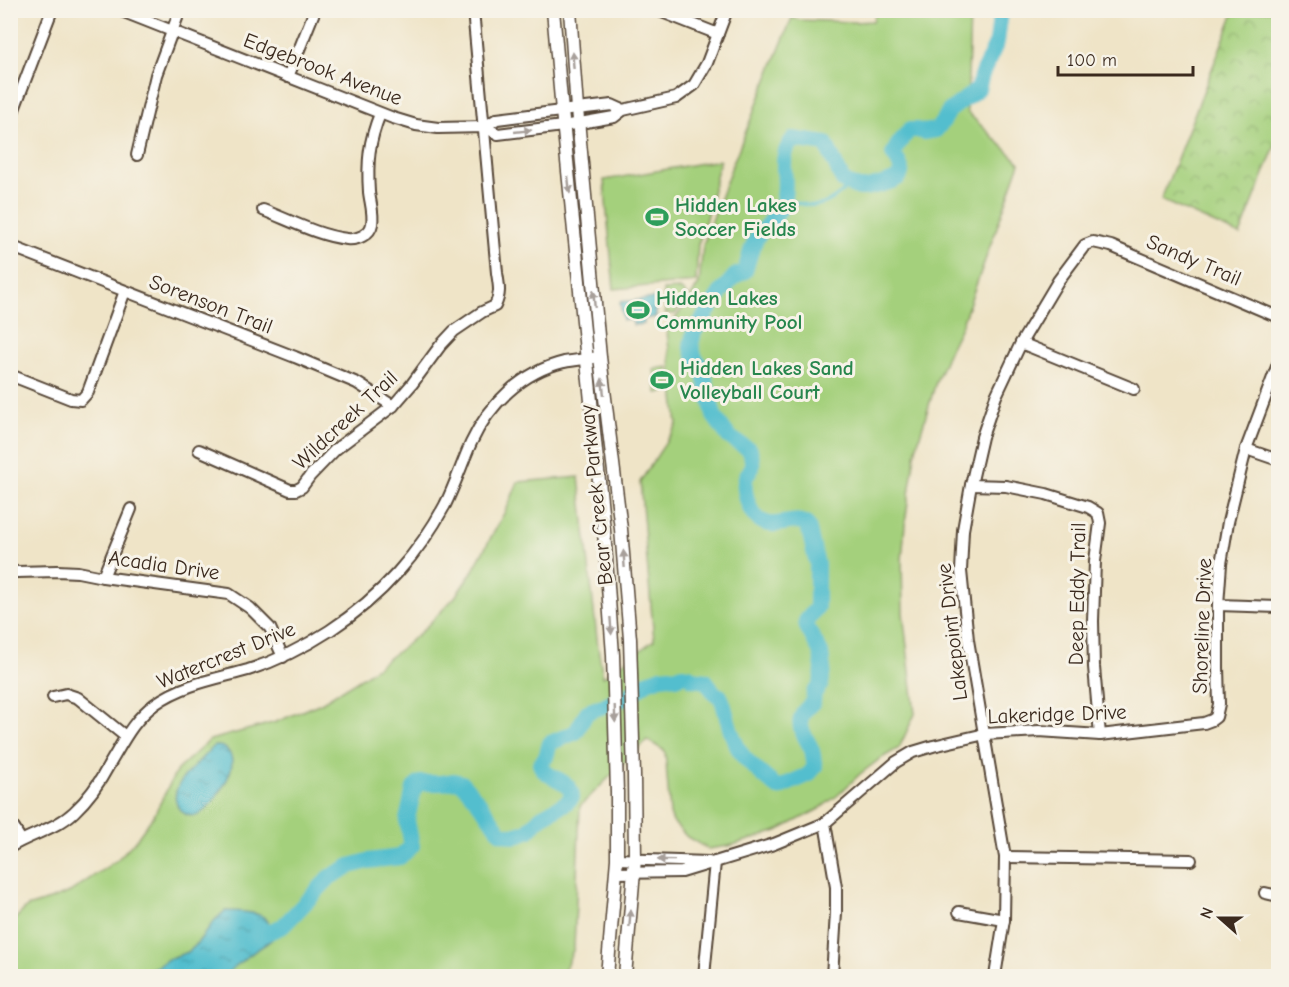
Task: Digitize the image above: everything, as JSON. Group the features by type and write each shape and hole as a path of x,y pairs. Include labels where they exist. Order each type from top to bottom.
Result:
{"main road":[{"name":"Bear Creek Parkway","path":"553,10 561,111 604,531 613,655 617,859 608,976"},
{"name":"Bear Creek Parkway","path":"570,10 600,357 621,529 630,639 635,859 625,976"}],"street":[{"path":"13,112 52,10"},
{"name":"Edgebrook Avenue","path":"119,10 380,114 428,127 484,127 498,134 614,117 623,110 676,98 694,85 707,63 727,10"},
{"path":"137,155 156,75 180,10"},
{"path":"288,78 315,10"},
{"name":"Wildcreek Trail","path":"199,450 290,490 296,490 302,487 336,449 393,406 454,331 495,306 500,289 473,10"},
{"path":"657,10 718,34"},
{"name":"Edgebrook Avenue","path":"484,127 497,119 577,109 612,105 623,110"},
{"path":"263,210 349,240 365,236 372,226 373,214 369,193 368,154 373,130 380,114"},
{"name":"Sandy Trail","path":"1093,242 1111,246 1278,317"},
{"name":"Lakepoint Drive","path":"995,976 1004,920 1005,857 968,640 961,571 963,530 982,437 996,396 1021,343 1053,290 1079,252 1085,245 1093,242"},
{"name":"Sorenson Trail","path":"10,246 295,357 357,383 393,406"},
{"path":"10,375 71,399 81,400 88,392 125,291"},
{"path":"1021,343 1134,389"},
{"name":"Watercrest Drive","path":"10,847 55,826 73,813 98,783 125,736 139,718 155,704 178,691 283,657 345,620 386,585 428,533 445,506 480,425 508,391 538,371 564,362 600,357"},
{"name":"Shoreline Drive","path":"1216,717 1220,704 1218,605 1221,564 1228,522 1246,449 1278,364"},
{"path":"1246,449 1278,460"},
{"name":"Deep Eddy Trail","path":"971,485 1006,486 1047,494 1088,507 1098,513 1100,523 1095,561 1093,621 1094,667 1100,735"},
{"path":"103,577 131,508"},
{"name":"Acadia Drive","path":"10,570 78,572 229,594 250,608 270,628 283,657"},
{"path":"1218,605 1278,607"},
{"path":"53,697 66,694 78,698 125,736"},
{"name":"Lakeridge Drive","path":"616,873 682,872 774,844 825,823 896,762 913,752 985,734 1039,731 1100,735 1204,723 1216,717"},
{"path":"10,822 21,840"},
{"path":"825,823 836,887 832,976"},
{"path":"1005,857 1191,860"},
{"name":"Lakeridge Drive","path":"617,859 715,862"},
{"path":"704,976 715,862"},
{"path":"1265,893 1278,896"},
{"path":"958,912 1004,920"}],"green space":[{"path":"1235,10 1278,11 1278,138 1240,235 1161,200"},
{"path":"876,11 970,11 967,112 1020,163 961,327 936,382 916,449 902,560 903,613 915,714 899,748 860,774 819,809 777,831 729,846 708,849 687,837 673,822 670,814 665,751 647,740 580,806 574,948 562,976 11,976 11,923 27,907 70,892 117,860 136,840 154,815 177,770 210,740 276,722 321,703 363,677 422,631 455,597 472,572 508,506 518,482 579,477 603,677 654,640 640,482 677,425 667,331 699,284 703,245 733,163 792,18 873,21"},
{"name":"Hidden Lakes Soccer Fields","path":"720,160 698,244 696,282 614,289 604,180"},
{"path":"680,289 687,297 675,314 665,313 663,290"},
{"name":"Hidden Lakes Sand Volleyball Court","path":"668,367 670,391 657,393 654,369"}],"water":[{"name":"Hidden Lakes Community Pool","path":"655,298 656,317 644,319 644,324 633,325 632,320 623,320 620,302"},
{"path":"215,746 224,747 230,754 232,760 229,774 208,807 197,815 187,815 180,810 175,797 180,782"},
{"path":"225,911 247,912 263,917 269,923 274,937 225,976 131,976 188,952"}],"waterway":[{"path":"252,939 283,926 330,877 350,866 400,857 412,846 407,820 414,788 420,783 454,781 462,783 501,833 514,836 528,831 541,817 572,797 567,786 547,774 540,764 546,757 550,743 576,732 587,712 627,697 647,682 661,677 676,678 682,675 706,681 715,694 720,696 733,737 743,756 778,788 808,775 815,767 812,750 800,725 802,714 813,702 814,693 821,684 823,669 821,653 806,621 817,607 817,564 808,526 797,521 770,524 763,522 753,513 745,492 745,481 752,464 750,450 729,437 714,416 703,370 695,358 691,345 694,332 721,292 735,276 745,271 756,240 783,203 785,153 793,139 826,144 843,181 854,186 869,187 898,178 901,167 893,154 909,130 924,132 936,130 949,111 978,89 982,74 997,42 1001,10"},
{"path":"784,199 805,205 820,205 834,198 851,184"}],"place":[{"name":"Hidden Lakes Soccer Fields","path":"657,217"},
{"name":"Hidden Lakes Community Pool","path":"638,310"},
{"name":"Hidden Lakes Sand Volleyball Court","path":"662,380"}]}
